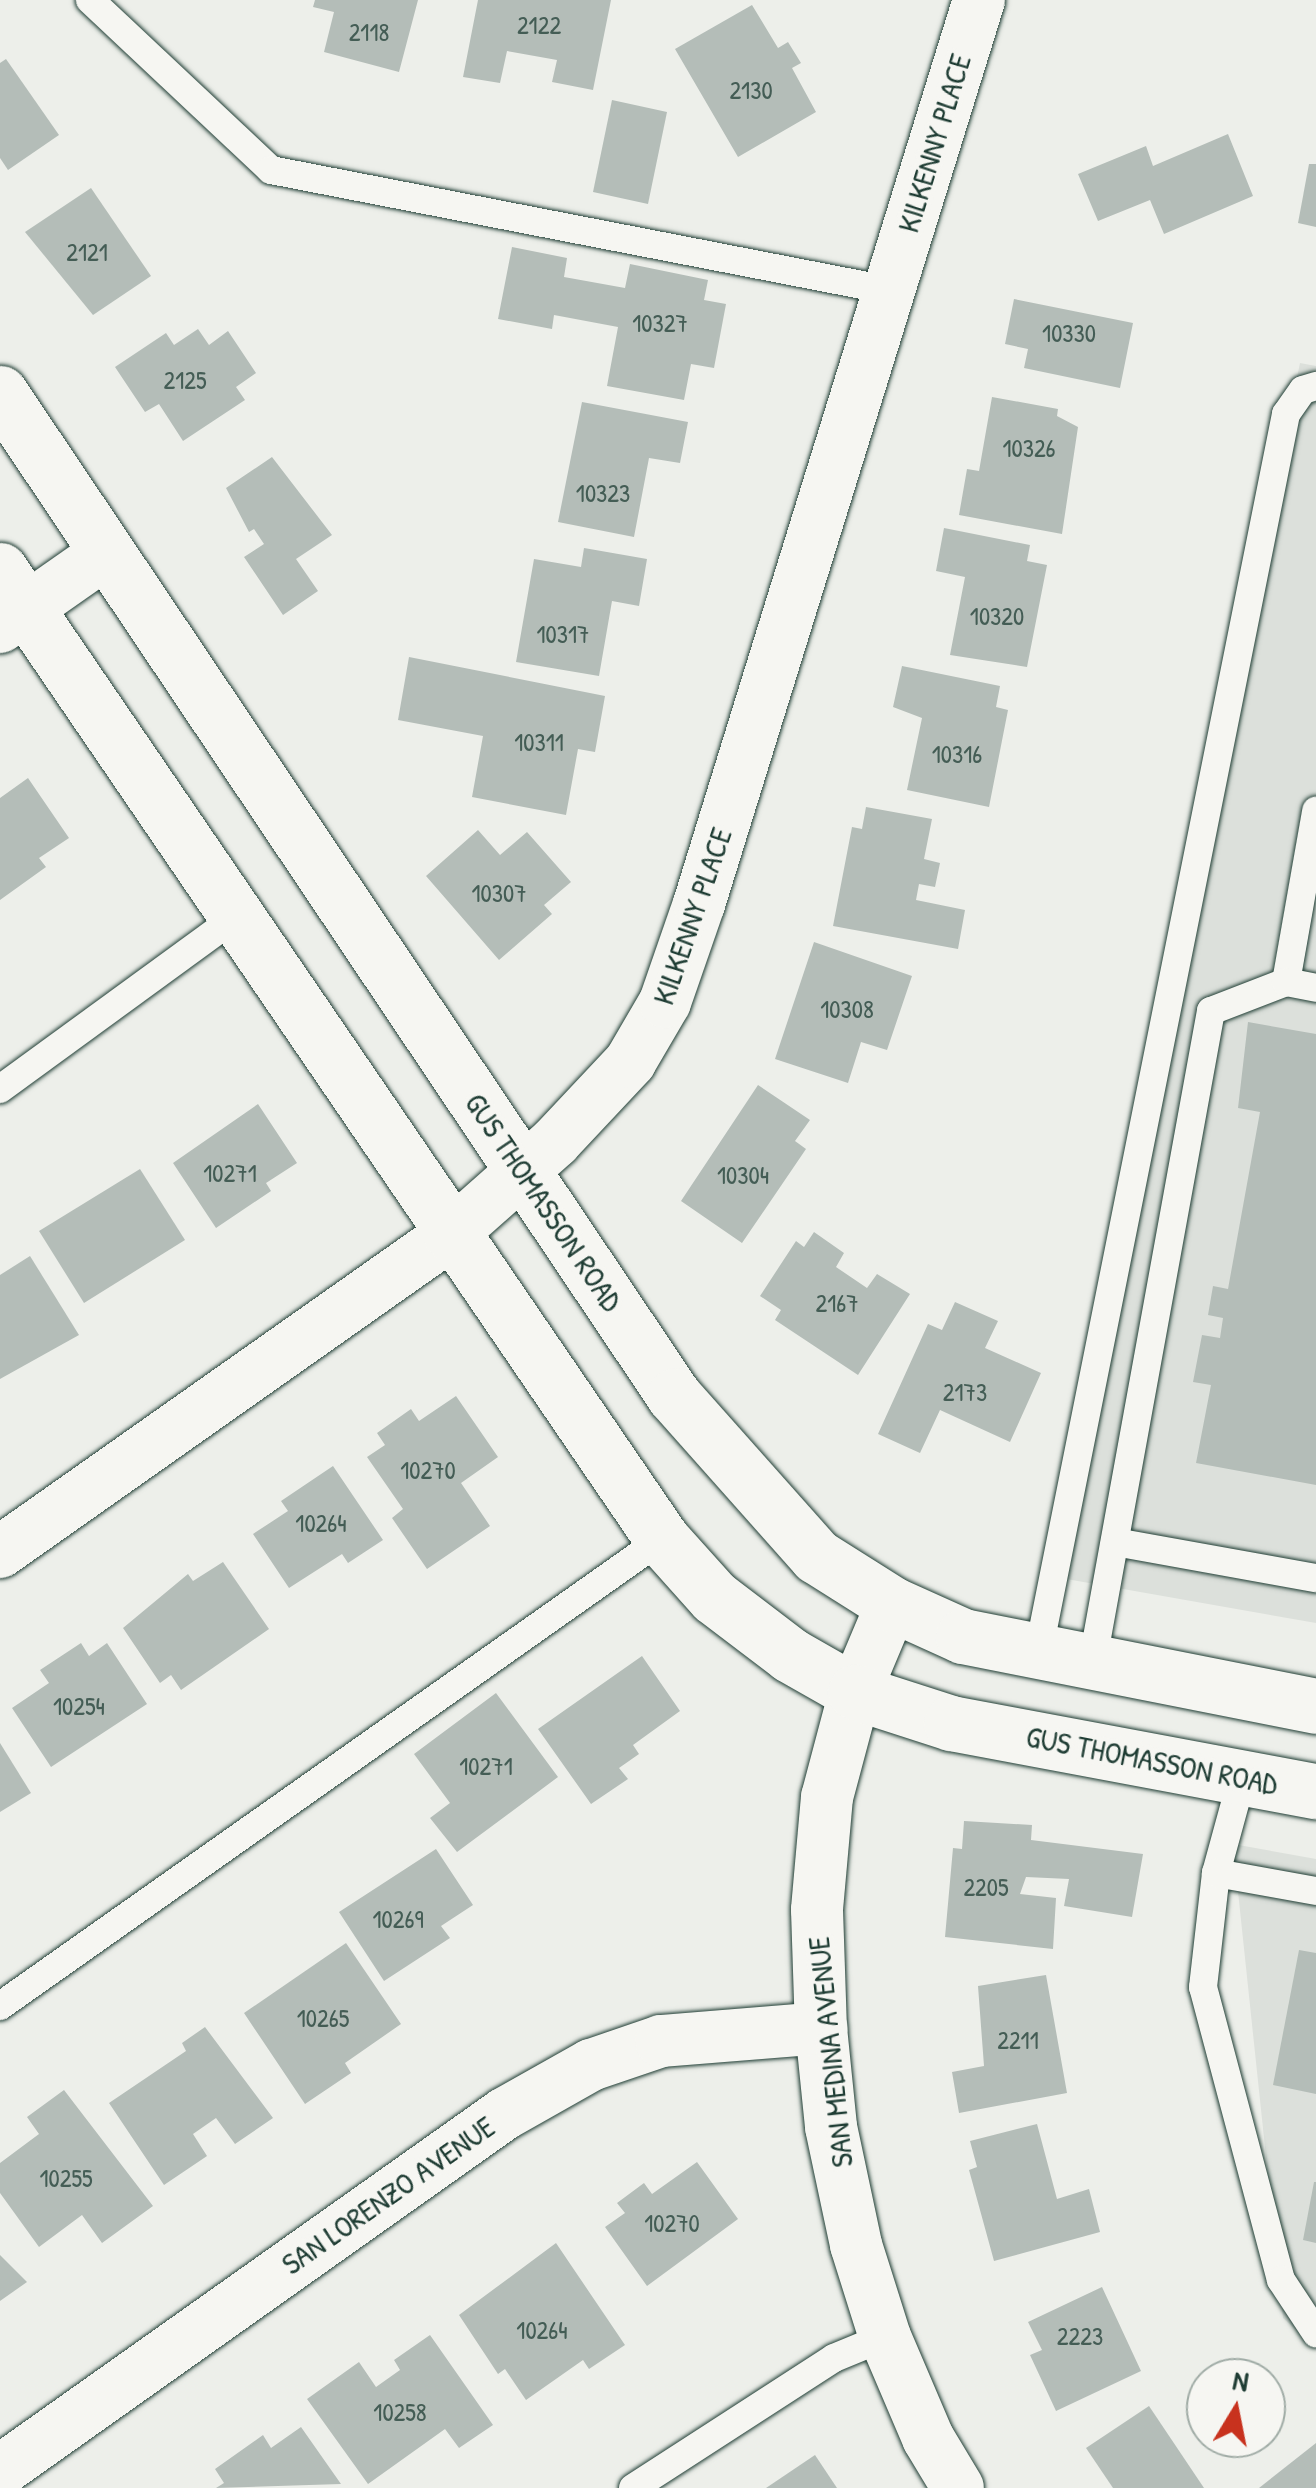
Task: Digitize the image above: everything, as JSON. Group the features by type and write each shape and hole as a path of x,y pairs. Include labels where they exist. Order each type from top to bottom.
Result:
{"main road":[{"name":"GUS THOMASSON ROAD","path":"0,393 699,1426 816,1556 892,1604 963,1636 1038,1654 1316,1706"},
{"name":"GUS THOMASSON ROAD","path":"9,602 240,914 450,1235 662,1539 714,1597 790,1656 855,1692 950,1723 1316,1791"}],"street":[{"name":"KILKENNY PLACE","path":"0,1552 450,1235 524,1171 630,1062 666,1002 979,0"},
{"path":"9,602 107,552"},
{"name":"SAN MEDINA AVENUE","path":"892,1604 855,1692 827,1797 816,1910 821,2028 832,2127 885,2337 928,2438 958,2488"},
{"name":"SAN LORENZO AVENUE","path":"0,2470 504,2114 591,2065 660,2041 821,2028"}],"lane":[{"path":"90,0 271,170 888,290"},
{"path":"1038,1654 1286,414 1303,390 1316,386"},
{"path":"1286,982 1316,812"},
{"path":"0,1089 240,914"},
{"path":"1092,1664 1211,1011 1286,982 1316,988"},
{"path":"0,2006 662,1539"},
{"path":"1115,1542 1316,1578"},
{"path":"1242,1778 1216,1873 1204,1987 1281,2280 1316,2333"},
{"path":"1216,1873 1316,1891"},
{"path":"633,2488 834,2358 885,2337"}],"shaded area":[{"path":"1300,363 1316,366 1316,1623 1055,1577"},
{"path":"1233,1844 1316,1859 1316,2348 1283,2318"}],"building":[{"path":"315,0 418,0 399,72 324,52 334,12 313,7"},
{"path":"478,0 611,0 593,90 552,82 557,60 507,51 500,83 463,77"},
{"path":"752,5 778,48 788,42 801,63 792,68 816,112 738,157 675,49"},
{"path":"6,59 59,135 8,170 0,158 0,63"},
{"path":"612,100 667,112 648,204 593,192"},
{"path":"1228,134 1253,196 1164,234 1150,200 1098,221 1078,174 1146,146 1153,166"},
{"path":"1309,164 1316,164 1316,227 1298,223"},
{"path":"91,188 151,276 93,315 25,232"},
{"path":"512,247 567,258 564,277 625,288 630,264 708,280 704,300 726,304 714,368 691,364 684,400 607,386 618,327 554,315 552,329 498,319"},
{"path":"1014,299 1133,323 1120,388 1024,368 1028,349 1005,344"},
{"path":"198,329 209,345 228,331 256,373 236,387 245,400 183,441 159,404 145,412 115,367 166,333 174,345"},
{"path":"992,397 1058,409 1057,416 1078,427 1062,534 959,515 967,469 979,471"},
{"path":"582,402 688,422 680,463 649,458 634,537 558,522"},
{"path":"272,457 332,535 296,559 318,591 283,615 244,557 264,544 254,529 249,532 226,488"},
{"path":"944,528 1030,545 1027,561 1047,565 1027,667 950,655 965,577 936,571"},
{"path":"584,548 647,559 639,606 612,601 599,676 516,662 534,559 581,567"},
{"path":"409,657 605,696 595,752 578,749 566,815 472,797 483,736 398,720"},
{"path":"902,666 1000,686 996,707 1008,710 989,807 907,790 922,718 893,707"},
{"path":"28,778 69,838 39,858 46,867 0,900 0,798"},
{"path":"866,807 932,819 924,859 940,863 935,887 919,884 916,900 965,910 958,949 833,926 852,827 862,829"},
{"path":"478,830 500,855 527,832 571,882 544,905 552,914 499,960 426,876"},
{"path":"814,942 912,976 887,1050 861,1042 848,1083 775,1059"},
{"path":"1248,1022 1316,1034 1316,1485 1196,1463 1211,1385 1193,1382 1202,1335 1220,1338 1223,1318 1208,1315 1213,1286 1228,1289 1260,1112 1238,1108"},
{"path":"758,1085 810,1120 795,1141 806,1149 742,1243 681,1201"},
{"path":"258,1104 297,1163 266,1183 271,1191 216,1228 173,1163"},
{"path":"140,1169 185,1240 84,1303 39,1231"},
{"path":"814,1232 844,1253 836,1267 867,1288 877,1274 910,1294 858,1375 775,1320 781,1310 760,1296 796,1241 804,1247"},
{"path":"30,1256 79,1335 0,1379 0,1275"},
{"path":"955,1302 998,1321 985,1348 1041,1373 1010,1442 940,1410 920,1453 878,1434 928,1324 942,1330"},
{"path":"456,1396 498,1457 461,1483 490,1526 427,1569 392,1518 403,1509 367,1457 385,1445 377,1433 411,1409 419,1421"},
{"path":"333,1466 383,1540 348,1563 342,1554 289,1588 253,1534 288,1511 281,1501"},
{"path":"223,1562 269,1629 181,1690 171,1675 160,1683 123,1628 188,1574 193,1581"},
{"path":"81,1643 89,1656 107,1643 147,1704 51,1767 12,1708 49,1683 40,1670"},
{"path":"642,1656 680,1711 633,1745 639,1754 619,1768 628,1779 591,1804 538,1729"},
{"path":"496,1693 558,1777 457,1852 430,1818 450,1803 414,1754"},
{"path":"0,1743 31,1793 0,1812"},
{"path":"964,1821 1032,1825 1031,1840 1143,1854 1132,1917 1064,1906 1069,1879 1026,1877 1020,1894 1056,1898 1053,1949 945,1937 953,1848 962,1849"},
{"path":"436,1849 473,1905 441,1926 450,1938 384,1981 339,1912"},
{"path":"346,1943 401,2024 345,2063 351,2073 305,2104 244,2013"},
{"path":"1299,1950 1316,1953 1316,2094 1273,2085"},
{"path":"1046,1975 1067,2093 959,2113 952,2072 984,2066 978,1986"},
{"path":"205,2027 273,2118 235,2144 216,2118 193,2134 207,2156 164,2185 109,2103 186,2051 182,2043"},
{"path":"64,2090 153,2206 102,2243 82,2215 39,2247 0,2193 0,2163 39,2134 27,2117"},
{"path":"1037,2124 1057,2199 1089,2189 1100,2232 994,2261 969,2170 977,2167 970,2141"},
{"path":"697,2162 738,2219 647,2286 605,2227 625,2213 617,2203 644,2183 652,2194"},
{"path":"1316,2182 1316,2243 1303,2240"},
{"path":"556,2243 625,2345 589,2369 583,2360 526,2400 505,2369 498,2374 459,2315"},
{"path":"0,2255 27,2282 0,2301"},
{"path":"1102,2287 1141,2371 1056,2411 1030,2355 1042,2350 1028,2322"},
{"path":"430,2335 493,2425 459,2448 445,2429 368,2484 307,2399 359,2362 376,2387 400,2370 394,2360"},
{"path":"1149,2406 1204,2488 1113,2488 1086,2448"},
{"path":"301,2427 341,2484 216,2488 224,2483 215,2469 263,2435 271,2448"},
{"path":"1316,2443 1316,2488 1259,2488"},
{"path":"815,2455 837,2488 766,2488"}]}
